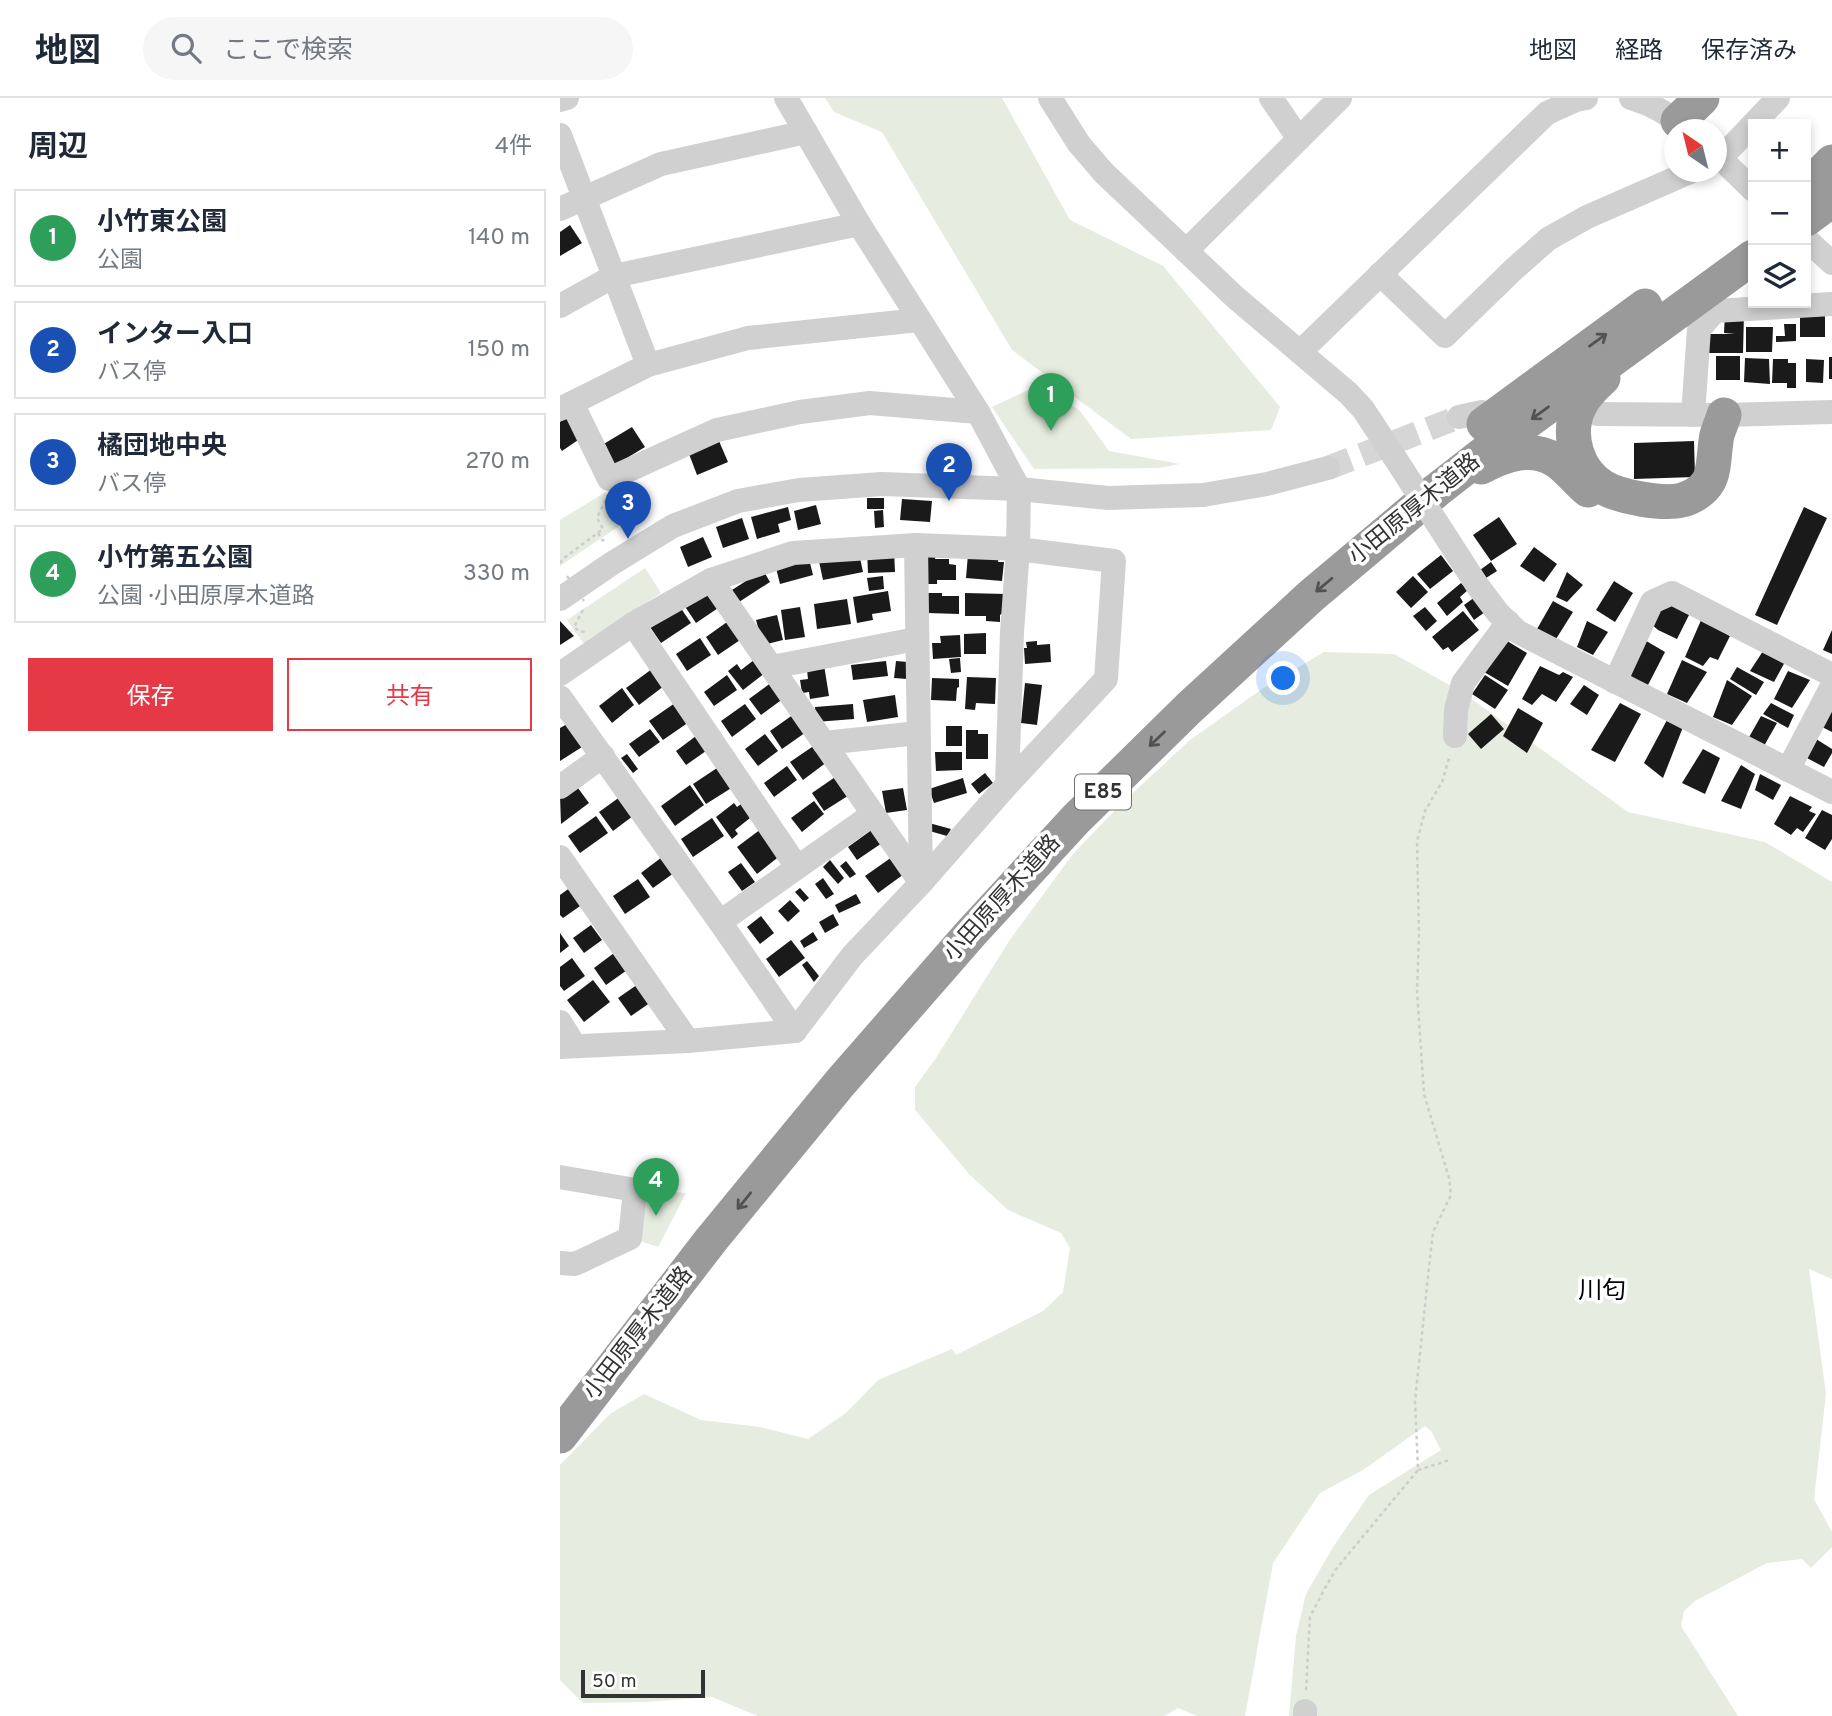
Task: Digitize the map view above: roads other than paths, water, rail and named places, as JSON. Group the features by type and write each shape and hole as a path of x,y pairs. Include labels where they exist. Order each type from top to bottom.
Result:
{"highway":[{"path":"1811,185 1832,162"},
{"path":"1811,188 1832,174"},
{"path":"1814,242 1832,200"},
{"name":"小田原厚木道路","path":"560,1399 696,1222 952,919 1060,803 1172,691 1296,576 1393,496 1556,370 1748,233"},
{"path":"1709,415 1717,435 1709,481 1699,493 1682,500 1664,501 1621,494 1604,488 1592,479 1581,465 1574,446 1573,426 1579,407 1591,388 1740,266"},
{"name":"小田原厚木道路","path":"560,1436 711,1240 840,1083 1067,828 1189,708 1311,596 1437,489 1740,266"},
{"path":"1437,489 1503,456 1528,452 1555,460 1610,505 1671,515 1688,513 1719,492 1728,476 1731,460 1730,439 1709,415"}],"street":[{"path":"560,100 567,98"},
{"path":"786,98 859,224 978,412 1019,489 1007,785"},
{"path":"1049,98 1079,144 1104,173 1236,298 1348,393 1363,409 1477,585 1498,613 1518,632 1832,792"},
{"path":"1271,98 1299,139"},
{"path":"1186,251 1340,98"},
{"path":"1300,352 1380,274 1541,106 1586,98"},
{"path":"1630,98 1690,112"},
{"path":"1727,148 1778,98"},
{"path":"560,209 661,164 806,132"},
{"path":"560,135 648,365"},
{"path":"1727,165 1748,185"},
{"path":"1380,274 1446,336 1548,239 1587,217 1667,182"},
{"path":"560,306 614,276 859,224"},
{"path":"1709,415 1699,329 1715,311 1832,304"},
{"path":"919,320 748,338 648,365 566,406 608,478 717,430 800,412 870,403 978,412"},
{"path":"1598,414 1832,412"},
{"path":"570,592 673,526 738,501 799,490 882,484 1019,489 1108,498 1203,495 1267,484 1328,468"},
{"path":"916,545 921,883"},
{"path":"560,674 633,624 711,580 793,553 916,545 1018,549 1114,561 1106,679 852,956 795,1031 688,1041 568,1046 560,1022"},
{"path":"711,580 921,883"},
{"path":"1615,682 1652,602 1672,593 1832,675"},
{"path":"1455,737 1463,683 1508,622"},
{"path":"633,624 797,867"},
{"path":"772,667 916,639"},
{"path":"1788,770 1832,686"},
{"path":"560,697 795,1031"},
{"path":"824,743 918,733"},
{"path":"560,787 603,756"},
{"path":"720,922 873,814"},
{"path":"560,857 688,1041"},
{"path":"560,1177 635,1190 630,1238 575,1265 560,1263"}],"tunnel":[{"path":"1328,468 1459,417"}],"place":[{"name":"小竹東公園","path":"1051,431"},
{"name":"インター入口","path":"949,501"},
{"name":"橘団地中央","path":"628,539"},
{"name":"小竹第五公園","path":"656,1216"}],"district":[{"name":"川匂","path":"1602,1292"}]}
